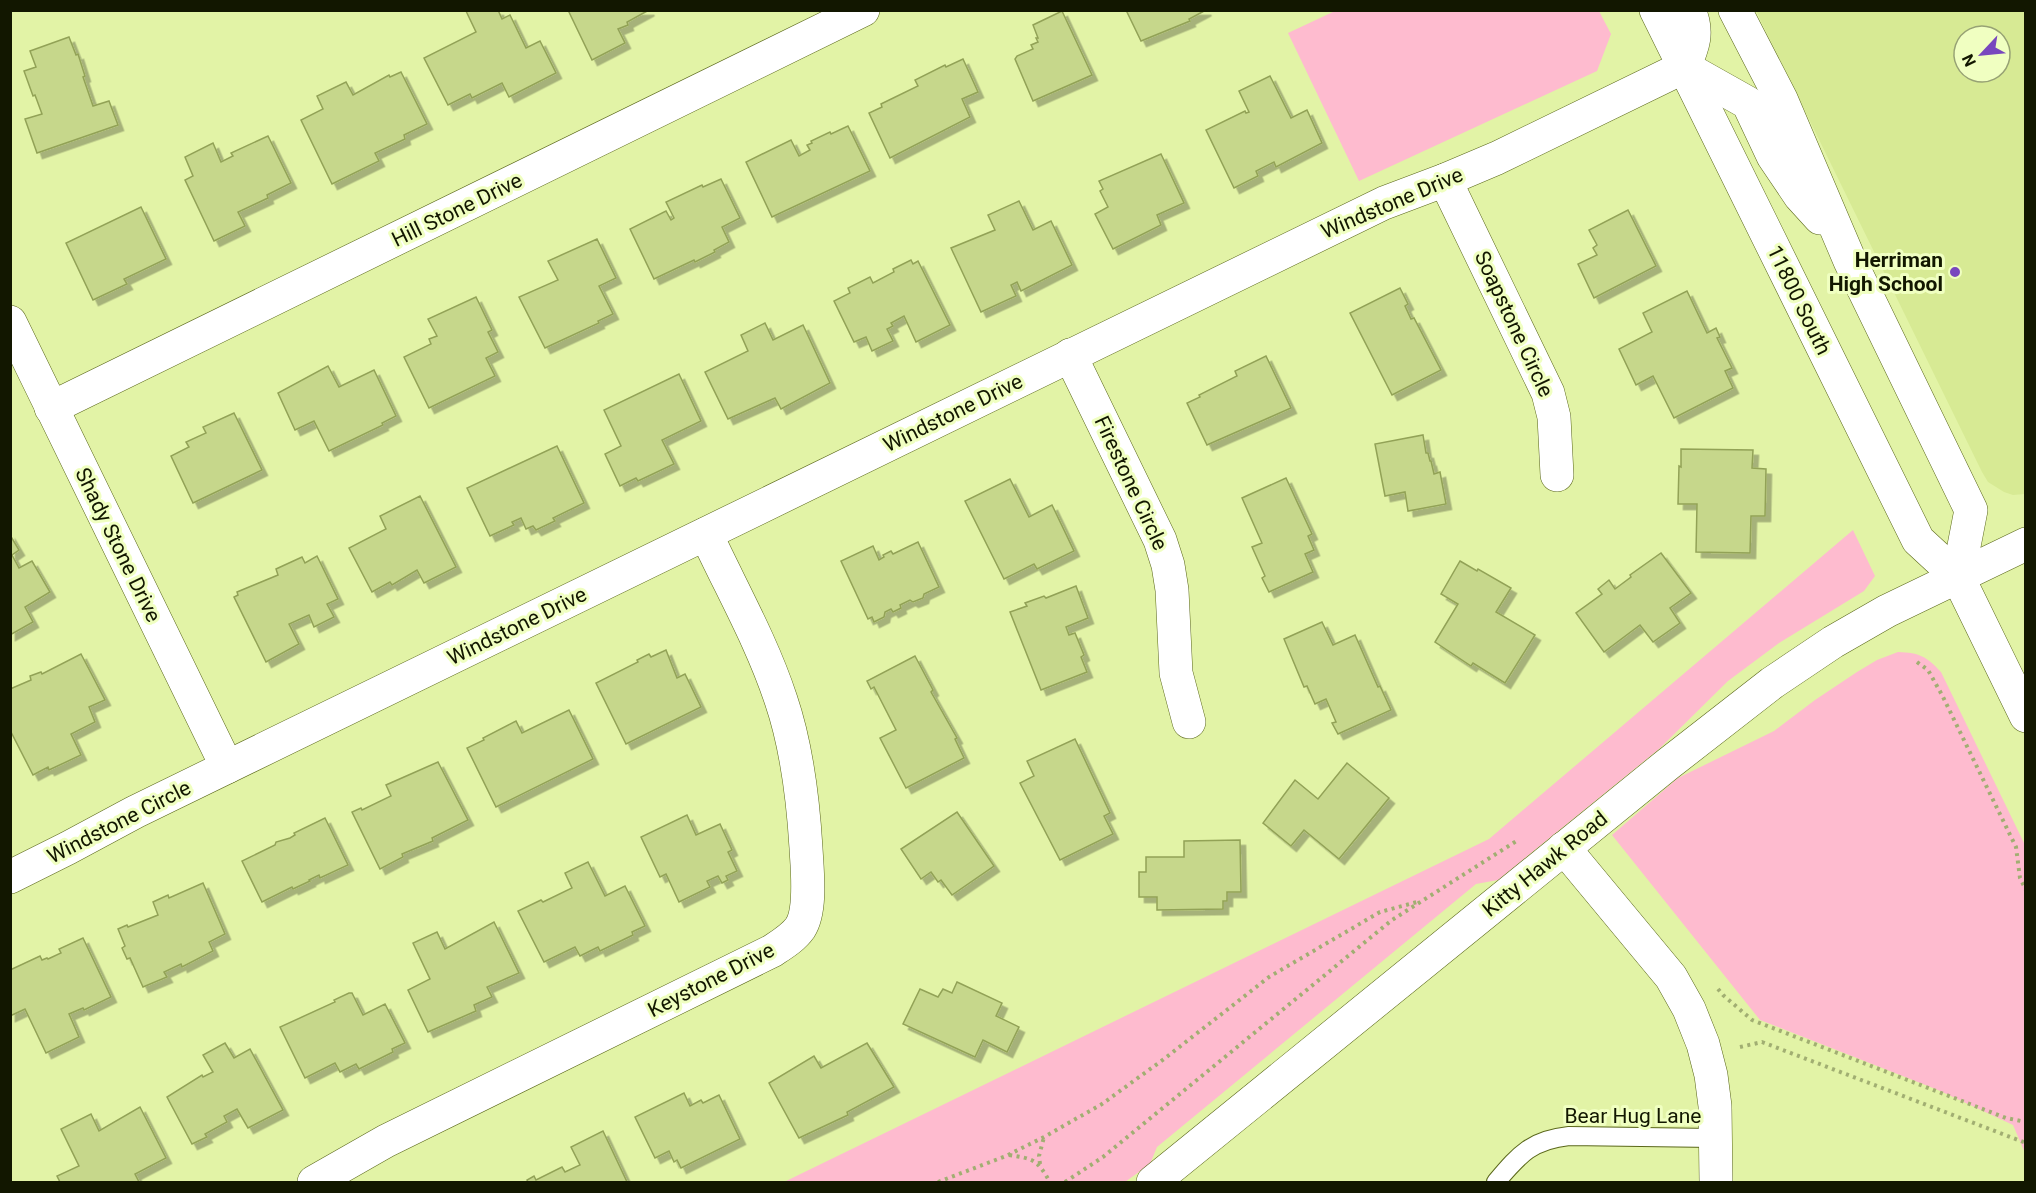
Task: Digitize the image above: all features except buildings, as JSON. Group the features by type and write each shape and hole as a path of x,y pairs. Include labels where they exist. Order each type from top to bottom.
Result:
{"street":[{"name":"Hill Stone Drive","path":"51,408 863,10"},
{"name":"11800 South","path":"1656,10 1918,540 1958,577 2025,716"},
{"path":"1689,10 1694,22 1695,42 1684,67 1748,103 1773,156 1800,196 1829,227 1850,261"},
{"path":"1735,10 1781,99 1850,261 1971,510 1958,577"},
{"name":"Windstone Drive","path":"227,767 1384,203 1497,158 1684,67"},
{"name":"Soapstone Circle","path":"1445,180 1548,393 1554,417 1557,476"},
{"name":"Shady Stone Drive","path":"10,322 227,767"},
{"name":"Firestone Circle","path":"1070,356 1160,540 1168,565 1172,590 1176,673 1189,722"},
{"name":"Keystone Drive","path":"314,1182 386,1141 772,951 800,928 807,895 806,856 799,774 791,736 782,701 769,667 706,534"},
{"name":"Kitty Hawk Road","path":"1153,1182 1696,742 1802,661 1887,611 2025,544"},
{"name":"Windstone Circle","path":"10,877 227,767"},
{"path":"1564,848 1671,977 1689,1009 1703,1044 1711,1075 1715,1106 1716,1182"}],"lane":[{"name":"Bear Hug Lane","path":"1496,1182 1522,1153 1551,1138 1569,1136 1714,1138"}],"path":[{"path":"1917,662 1928,670 1942,695 2016,846 2020,878 2025,890"},
{"path":"1065,1182 1102,1157 1392,920 1520,839"},
{"path":"938,1182 1008,1155 1102,1104 1155,1066 1269,977 1380,912 1421,901"},
{"path":"1716,986 1752,1020 1995,1114 2025,1123"},
{"path":"1740,1047 1762,1042 2025,1143"},
{"path":"1044,1137 1039,1156 1040,1164 1050,1182"},
{"path":"1008,1155 1031,1158 1040,1164"}],"shaded area":[{"path":"1335,11 1599,11 1611,34 1597,71 1359,181 1288,33"},
{"name":"Herriman High School","path":"1756,11 2025,11 2025,494 2013,495 1988,482"},
{"path":"1853,530 1875,576 1864,591 1779,643 1728,681 1659,749 1498,880 1476,884 1157,1147 1150,1164 1125,1182 784,1182 1489,839"},
{"path":"1898,652 1922,656 1941,672 2025,845 2025,1153 2013,1125 1938,1090 1760,1020 1612,835 1678,778 1774,731 1857,672 1877,660"}],"place":[{"name":"Herriman High School","path":"1955,272"}]}
